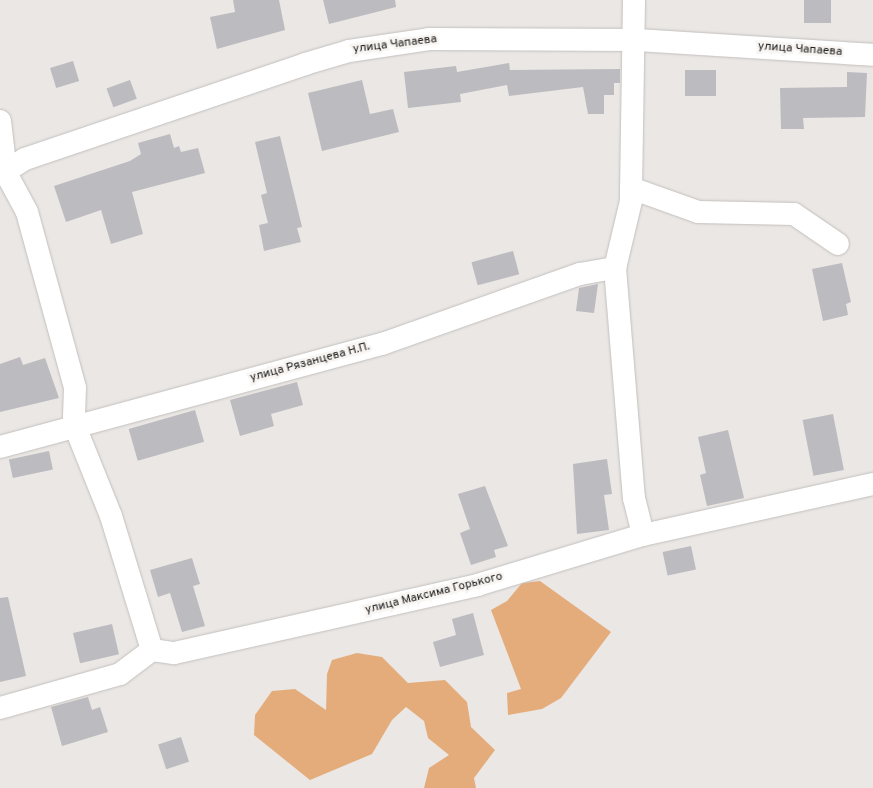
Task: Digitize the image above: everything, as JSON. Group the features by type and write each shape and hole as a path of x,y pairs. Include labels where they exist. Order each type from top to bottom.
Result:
{"street":[{"path":"634,0 637,40 631,188 615,268 634,498 643,535"},
{"name":"улица Чапаева","path":"3,174 25,159 349,51 430,39 637,40 873,55"},
{"path":"0,121 3,174 27,212 76,388 74,424 112,516 152,650 120,674 0,708"},
{"path":"631,188 698,212 794,214 838,244"},
{"name":"улица Рязанцева Н.П.","path":"0,447 74,424 382,344 580,274 615,268"},
{"name":"улица Максима Горького","path":"152,650 174,653 477,585 643,535 873,484"}],"shaded area":[{"path":"540,581 611,632 561,698 542,709 508,715 507,693 521,689 491,610 507,601 522,583"},
{"path":"357,653 382,657 408,683 445,680 467,702 471,727 495,750 474,778 476,788 424,788 429,768 449,755 428,738 424,721 406,707 392,720 372,754 310,780 254,735 255,715 272,691 295,689 326,710 327,674 332,660"}],"building":[{"path":"233,0 279,0 285,30 217,49 210,17 235,12"},
{"path":"323,0 395,0 396,7 329,24"},
{"path":"804,0 831,0 831,23 804,23"},
{"path":"73,61 79,81 56,88 50,68"},
{"path":"509,63 510,70 620,69 620,83 614,83 614,95 604,95 604,114 588,114 583,87 509,96 507,85 460,94 461,102 408,108 404,72 456,66 457,72"},
{"path":"685,70 716,70 716,96 685,96"},
{"path":"847,72 867,73 865,117 803,118 804,129 781,129 780,88 847,87"},
{"path":"130,80 137,99 113,107 107,89"},
{"path":"362,80 370,114 393,109 399,132 322,151 308,93"},
{"path":"170,134 174,148 179,146 181,152 198,148 205,173 132,192 143,234 111,244 101,210 66,222 54,186 130,161 141,154 138,143"},
{"path":"280,136 302,227 297,228 301,242 264,251 259,225 268,223 261,195 267,193 255,142"},
{"path":"513,251 519,274 478,285 471,262"},
{"path":"842,263 851,302 846,304 848,315 823,321 812,269"},
{"path":"598,284 594,313 576,311 579,288"},
{"path":"20,357 23,365 45,358 59,398 0,412 0,364"},
{"path":"297,382 303,405 271,414 274,426 240,436 230,400"},
{"path":"195,410 204,442 138,461 129,429"},
{"path":"833,414 844,470 813,476 803,420"},
{"path":"728,430 744,498 707,506 700,475 706,473 698,437"},
{"path":"49,451 53,470 13,478 9,460"},
{"path":"607,459 612,494 604,495 609,530 577,534 573,464"},
{"path":"485,486 508,546 494,550 496,557 471,565 460,533 470,529 458,494"},
{"path":"691,546 696,569 668,576 663,552"},
{"path":"192,558 200,584 193,586 205,626 182,632 170,593 158,597 150,570"},
{"path":"8,597 26,676 0,682 0,598"},
{"path":"473,613 484,655 440,667 433,642 456,635 452,619"},
{"path":"112,624 119,654 80,663 73,633"},
{"path":"88,697 92,710 100,707 108,732 62,746 51,707"},
{"path":"181,737 189,762 166,769 158,744"}]}
